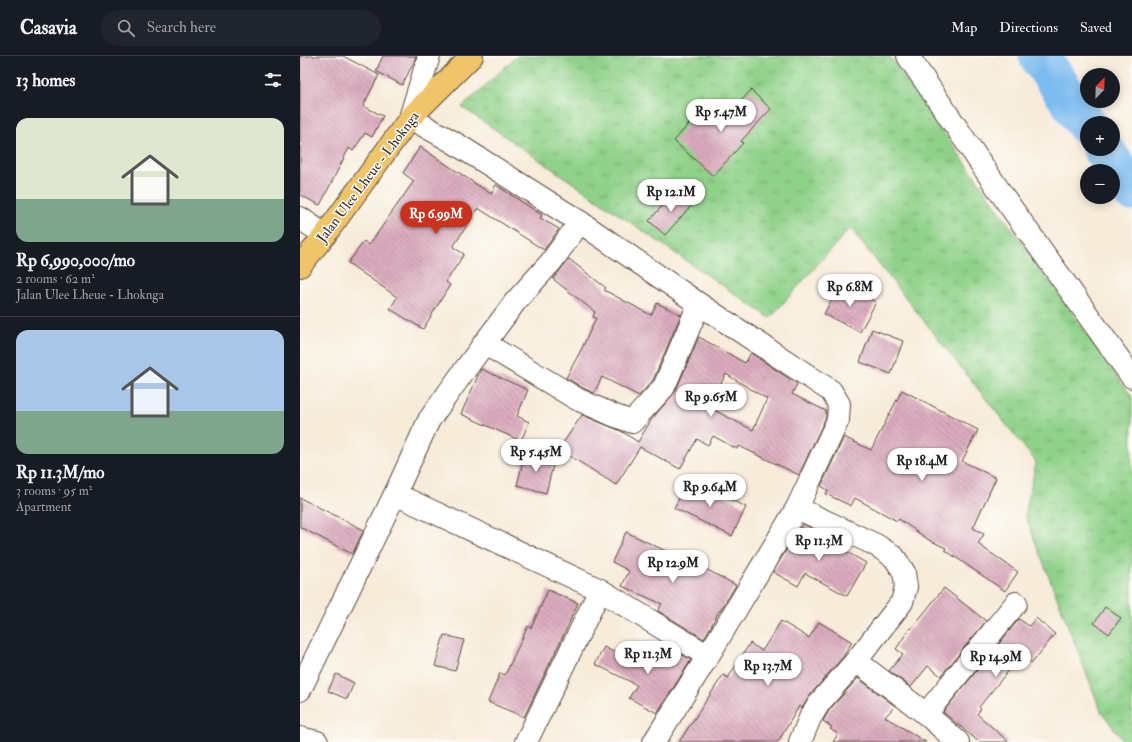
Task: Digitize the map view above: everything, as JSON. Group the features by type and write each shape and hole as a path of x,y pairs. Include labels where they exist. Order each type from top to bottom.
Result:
{"highway":[{"name":"Jalan Ulee Lheue - Lhoknga","path":"300,266 325,235 410,118 472,56"}],"street":[{"path":"429,56 410,118 452,142 580,222 699,304 832,391 838,404 838,420 797,508 708,656 654,742"},
{"path":"908,56 1005,199 1132,377"},
{"path":"300,218 325,235"},
{"path":"300,690 395,494 429,420 484,342 515,302 551,262 580,222"},
{"path":"484,342 577,399 632,422 664,387 699,304"},
{"path":"395,494 600,590 708,656"},
{"path":"797,508 876,544 894,557 904,572 906,587 902,602 856,661 820,702 810,718 800,742"},
{"path":"526,742 600,590"},
{"path":"926,714 1016,603"},
{"path":"856,661 926,714 958,742"},
{"path":"300,738 317,742"}],"green space":[{"path":"517,56 889,56 1132,397 1132,742 1124,742 1101,711 1025,515 1036,462 850,228 770,318 462,107"}],"building":[{"path":"300,56 343,56 379,75 363,106 383,116 372,137 365,133 353,151 349,148 320,205 300,195"},
{"path":"383,56 416,56 402,85 376,71"},
{"path":"751,90 771,109 741,141 743,143 713,176 674,141 703,108 721,123"},
{"path":"420,147 491,194 496,185 542,215 540,218 559,229 544,250 478,208 453,247 464,254 446,282 450,285 423,329 390,309 397,297 348,263 364,241 369,245 414,181 403,173"},
{"path":"676,190 692,205 665,235 649,221"},
{"path":"569,259 606,288 604,290 651,315 657,303 681,315 653,380 639,396 602,377 594,393 566,378 596,318 593,317 595,312 553,279"},
{"path":"840,283 876,302 860,332 824,314"},
{"path":"872,329 903,341 891,374 860,362"},
{"path":"699,337 745,363 751,353 797,384 792,394 826,411 826,417 799,475 739,446 737,449 713,436 708,445 697,439 680,469 640,447 616,485 559,449 582,415 621,431 638,442 651,420 675,392","holes":["726,374 767,399 753,430 708,407"]},
{"path":"481,369 528,390 517,416 529,422 521,441 461,414"},
{"path":"902,390 978,430 962,461 996,478 973,528 984,534 978,544 1018,572 1005,591 945,550 946,548 929,540 899,519 897,521 855,498 851,506 826,494 828,490 821,486 844,437 871,450"},
{"path":"525,453 554,461 546,493 517,485"},
{"path":"689,479 746,507 732,536 674,508"},
{"path":"300,498 364,530 352,554 300,527"},
{"path":"803,524 828,536 826,540 866,563 847,596 805,573 798,586 773,572 788,547 790,548"},
{"path":"626,532 691,563 692,562 736,585 719,611 704,639 658,611 662,604 622,586 629,571 612,562"},
{"path":"944,588 986,621 941,676 928,666 911,687 889,671 903,654 896,649 910,628 911,629"},
{"path":"548,590 578,603 524,717 488,702 500,673 505,675 528,626 531,628"},
{"path":"1105,607 1121,618 1109,634 1094,623"},
{"path":"1036,618 1055,634 1032,663 1021,655 979,707 981,709 977,714 1009,742 979,742 943,712 1019,619 1029,626"},
{"path":"781,621 809,638 819,622 852,642 843,657 811,694 802,708 799,706 778,742 679,742 723,675 728,678 750,643 762,651"},
{"path":"444,635 464,640 455,671 435,666"},
{"path":"663,643 691,660 657,713 629,698 637,685 595,664 604,647 647,669"},
{"path":"336,674 354,683 347,699 328,691"},
{"path":"858,678 895,706 885,717 926,742 833,742 838,734 830,729 832,727 823,721 830,709"}],"waterway":[{"path":"1039,56 1081,116"},
{"path":"1108,156 1132,191"}]}
